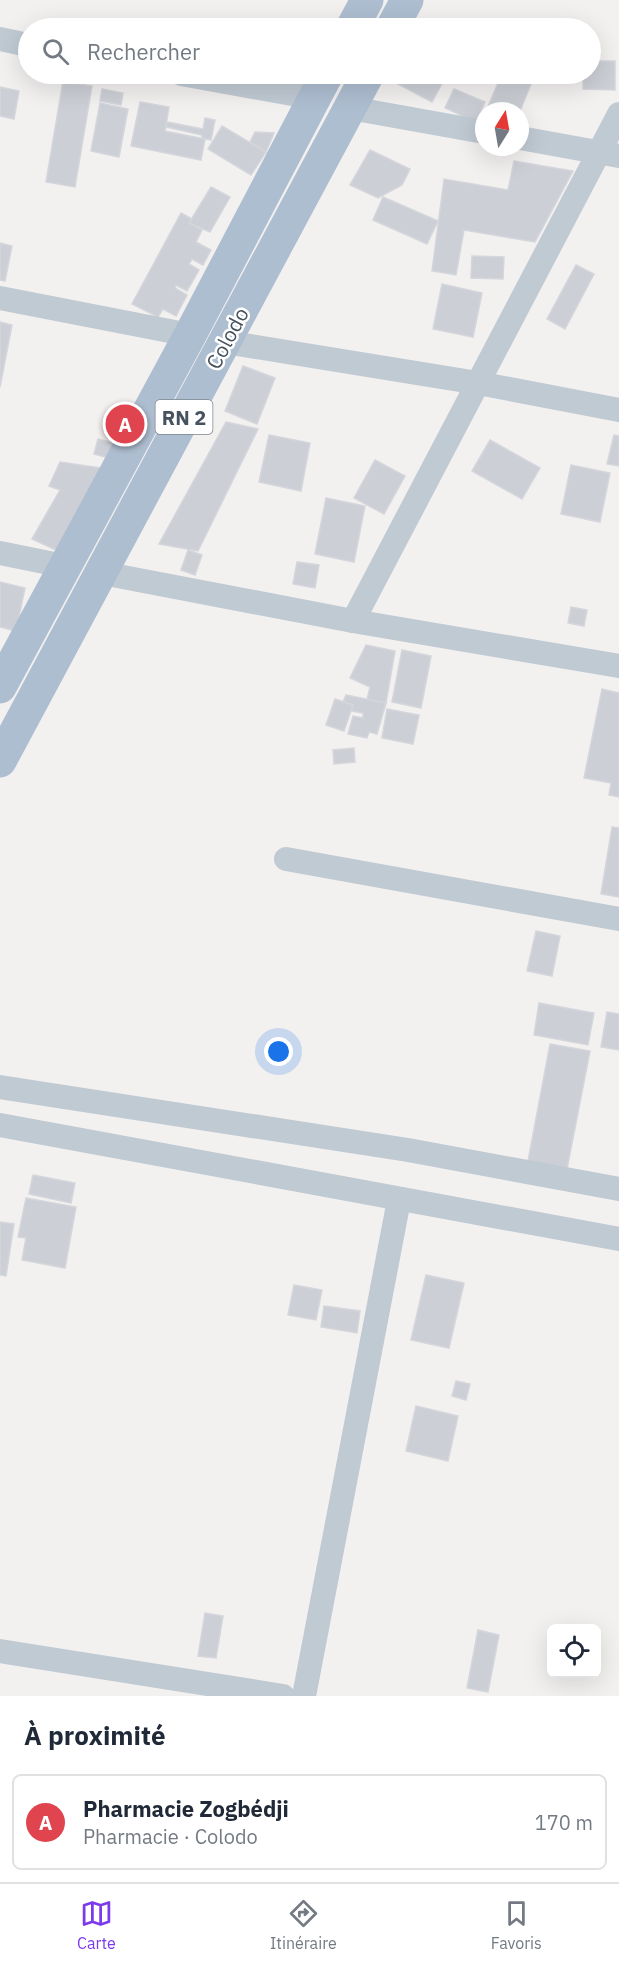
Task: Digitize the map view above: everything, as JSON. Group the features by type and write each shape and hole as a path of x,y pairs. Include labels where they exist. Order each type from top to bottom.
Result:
{"main road":[{"path":"357,18 367,0"},
{"path":"397,18 407,0"},
{"name":"Colodo","path":"0,760 363,84"},
{"name":"Colodo","path":"0,687 321,86"}],"street":[{"path":"0,39 18,43"},
{"path":"298,84 321,86"},
{"path":"350,108 475,130"},
{"path":"353,621 478,383 609,154 619,114"},
{"path":"529,140 609,154"},
{"path":"0,298 190,335"},
{"path":"225,342 478,383 619,410"},
{"path":"0,553 64,566"},
{"path":"102,573 353,621 619,666"},
{"path":"286,859 619,919"},
{"path":"0,1087 408,1150 619,1189"},
{"path":"0,1125 619,1239"},
{"path":"304,1696 399,1200"},
{"path":"0,1651 283,1696"}],"building":[{"path":"601,61 615,61 615,90 583,89 583,84 601,84"},
{"path":"62,84 92,86 75,187 46,182"},
{"path":"398,84 442,84 432,102"},
{"path":"498,84 531,84 524,102 490,102"},
{"path":"0,87 19,91 14,119 0,116"},
{"path":"102,89 123,93 121,105 100,101"},
{"path":"454,89 485,102 475,102 475,122 445,108"},
{"path":"140,102 169,107 165,131 205,139 201,160 131,146"},
{"path":"100,103 128,109 119,157 91,151"},
{"path":"205,118 215,120 211,140 202,138 202,135 166,127 167,122 203,129"},
{"path":"222,126 266,152 251,175 208,149"},
{"path":"255,132 274,133 266,152 250,142"},
{"path":"370,150 410,169 402,185 378,198 350,185"},
{"path":"514,161 573,171 535,242 464,230 456,275 432,271 444,179 508,190"},
{"path":"211,187 230,197 210,232 189,223"},
{"path":"383,197 438,221 427,244 373,220"},
{"path":"181,213 192,219 189,223 202,230 196,242 211,250 203,265 192,259 189,264 199,270 187,291 176,285 175,288 187,295 176,316 163,309 158,317 132,304"},
{"path":"0,243 12,246 5,281 0,280"},
{"path":"472,256 504,257 503,279 471,278"},
{"path":"576,265 594,274 565,329 547,319"},
{"path":"442,284 482,293 473,337 433,329"},
{"path":"0,322 12,325 0,387"},
{"path":"243,366 275,378 257,424 225,411"},
{"path":"226,422 258,429 198,551 159,544"},
{"path":"269,435 310,443 301,491 259,482"},
{"path":"614,435 619,436 619,466 607,464"},
{"path":"98,439 113,443 109,458 94,454"},
{"path":"490,440 540,468 522,499 472,471"},
{"path":"375,460 405,476 384,514 354,498"},
{"path":"60,462 108,469 60,552 32,539 60,490 49,486"},
{"path":"571,465 610,473 600,522 561,514"},
{"path":"326,498 365,506 354,562 315,554"},
{"path":"188,550 202,555 195,575 181,570"},
{"path":"297,562 319,565 315,588 293,584"},
{"path":"0,582 25,588 16,631 0,627"},
{"path":"571,607 587,610 584,626 568,623"},
{"path":"366,645 395,651 386,703 367,700 370,687 350,678"},
{"path":"402,650 431,656 421,708 392,702"},
{"path":"602,689 619,693 619,797 609,795 611,783 584,778"},
{"path":"346,695 386,703 377,734 369,732 367,738 348,734 353,716 363,718 363,713 351,711 353,705 343,702"},
{"path":"335,699 353,705 344,731 326,725"},
{"path":"387,709 419,715 413,744 382,738"},
{"path":"354,748 355,762 334,764 333,750"},
{"path":"612,827 619,828 619,897 601,894"},
{"path":"536,931 560,936 552,976 527,971"},
{"path":"539,1003 594,1013 588,1045 534,1035"},
{"path":"607,1012 619,1014 619,1050 601,1047"},
{"path":"550,1044 590,1051 567,1169 528,1161"},
{"path":"33,1175 75,1183 71,1203 29,1194"},
{"path":"26,1198 76,1207 65,1268 22,1260 26,1238 18,1237"},
{"path":"0,1222 14,1224 6,1276 0,1275"},
{"path":"426,1275 464,1283 449,1348 411,1340"},
{"path":"294,1285 322,1290 316,1320 288,1315"},
{"path":"324,1306 360,1311 357,1333 321,1327"},
{"path":"456,1381 470,1384 466,1400 452,1396"},
{"path":"416,1406 458,1416 448,1461 406,1451"},
{"path":"205,1613 223,1616 216,1658 198,1656"},
{"path":"478,1630 499,1635 488,1692 467,1688"}],"place":[{"name":"Pharmacie Zogbédji","path":"125,424"}]}
